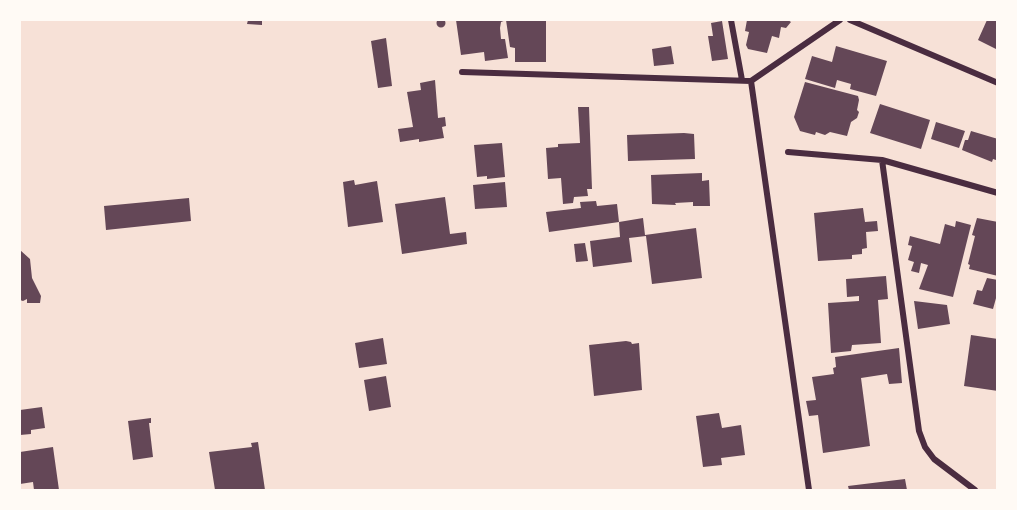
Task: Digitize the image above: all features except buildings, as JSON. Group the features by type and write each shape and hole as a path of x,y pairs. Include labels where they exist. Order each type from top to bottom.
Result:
{"street":[{"path":"731,20 742,80"},
{"path":"462,72 751,81 840,20"},
{"path":"850,20 998,83"},
{"path":"751,81 809,490"},
{"path":"788,152 882,160 998,193"},
{"path":"882,160 919,431 925,447 934,459 975,490"}]}
